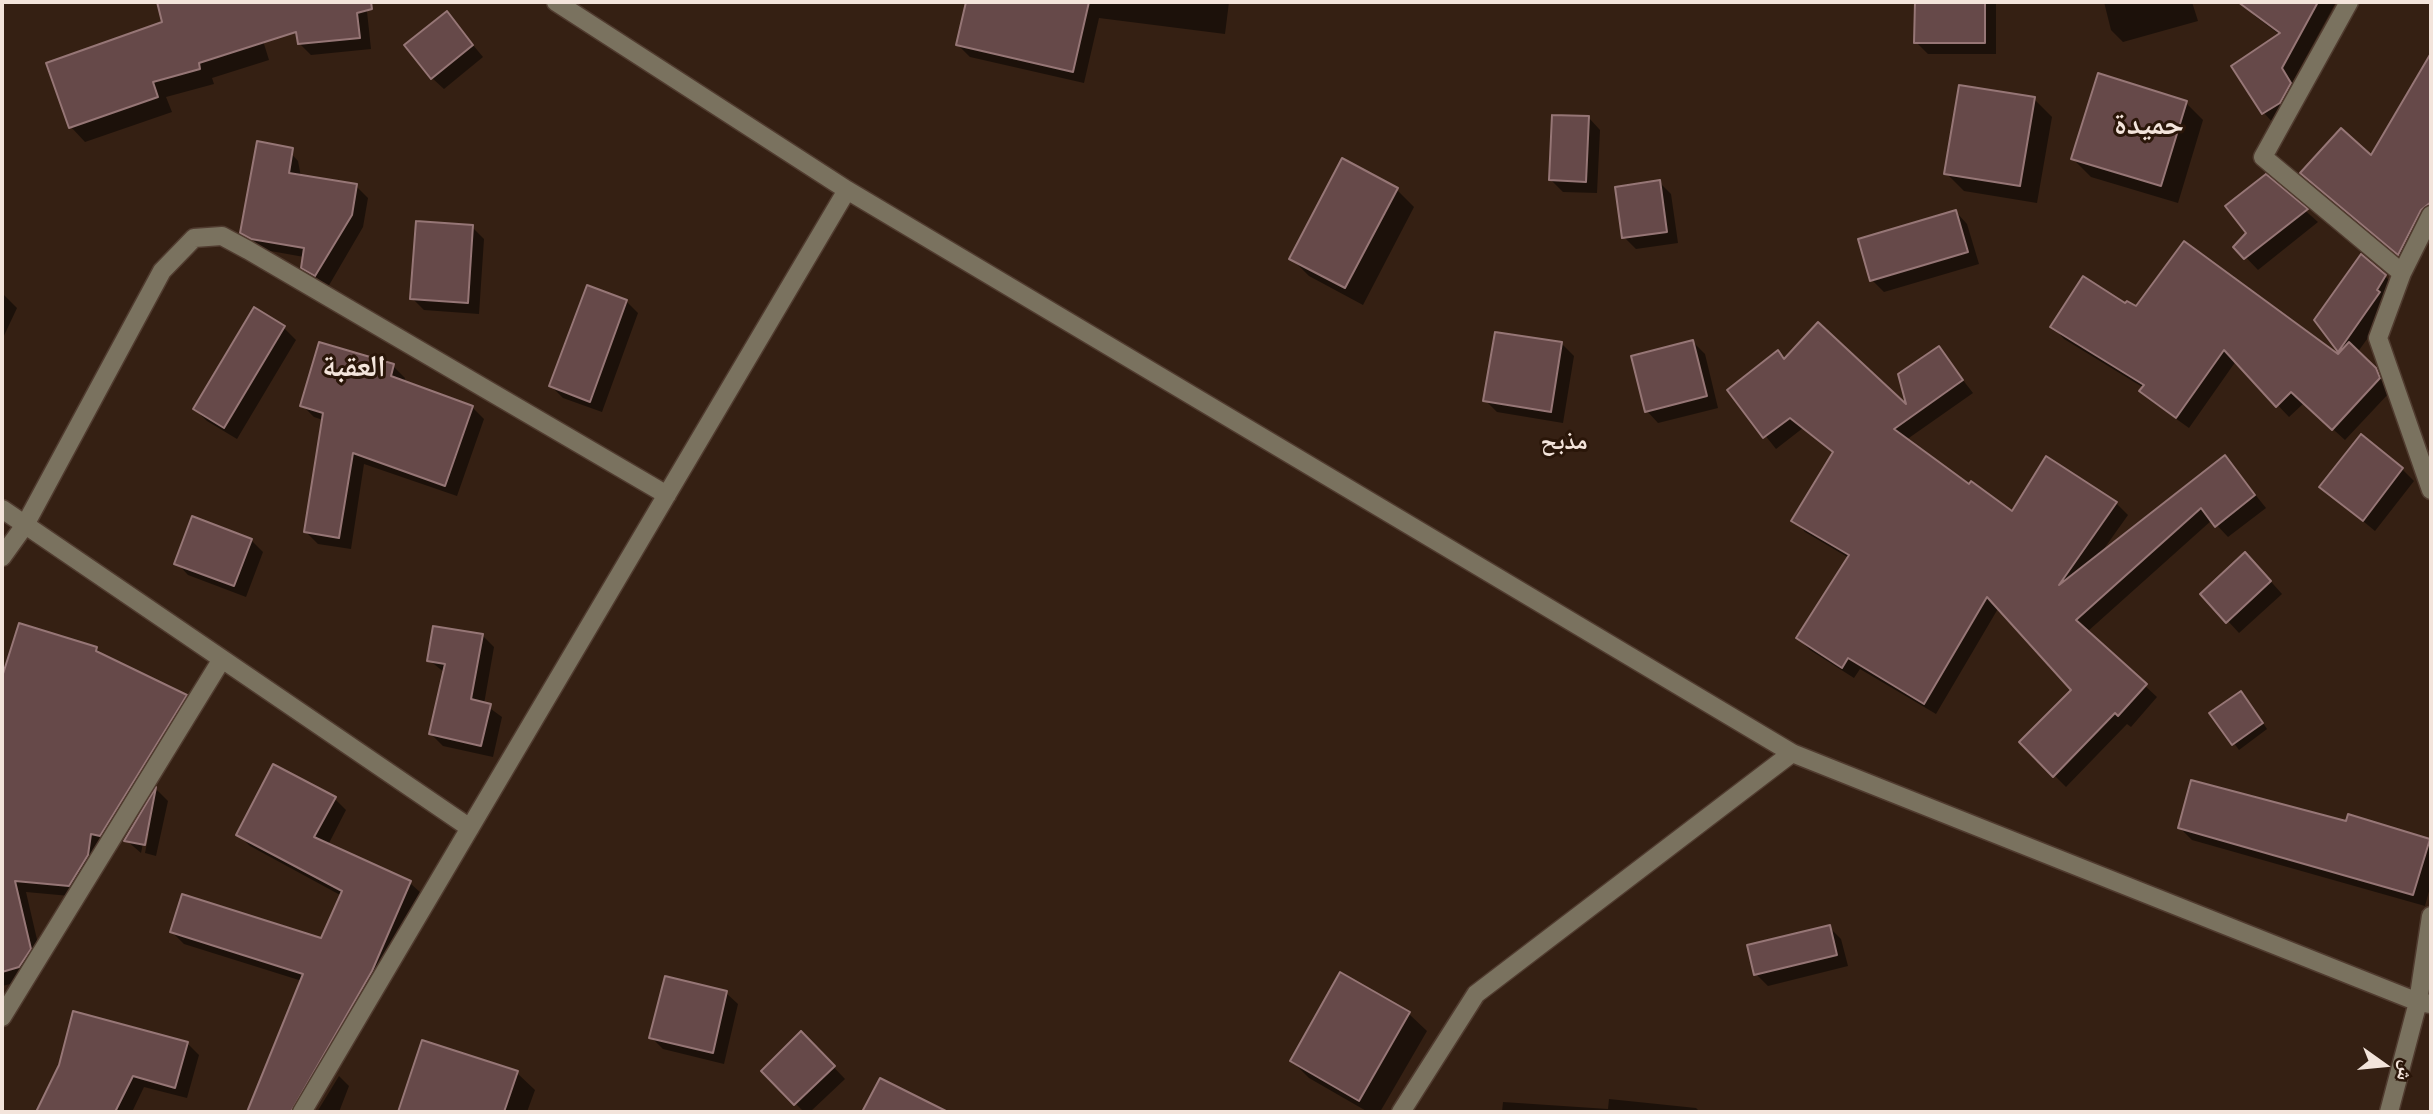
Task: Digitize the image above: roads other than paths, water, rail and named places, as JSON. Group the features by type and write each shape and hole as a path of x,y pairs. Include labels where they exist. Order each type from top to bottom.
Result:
{"street":[{"path":"556,2 847,190 1792,753 2425,1003"},
{"path":"2349,2 2263,157 2402,273"},
{"path":"302,1112 847,190"},
{"path":"2431,215 2402,273 2378,338 2431,490"},
{"path":"2,557 25,525 162,271 194,239 222,236 667,495"},
{"path":"2,509 470,828"},
{"path":"2,1017 222,659"},
{"path":"1401,1112 1476,994 1792,753"},
{"path":"2389,1112 2425,1003 2431,916"}],"district":[{"name":"حميدة","path":"2149,128"},
{"name":"العقبة","path":"354,370"},
{"name":"مذبح","path":"1564,444"}]}
